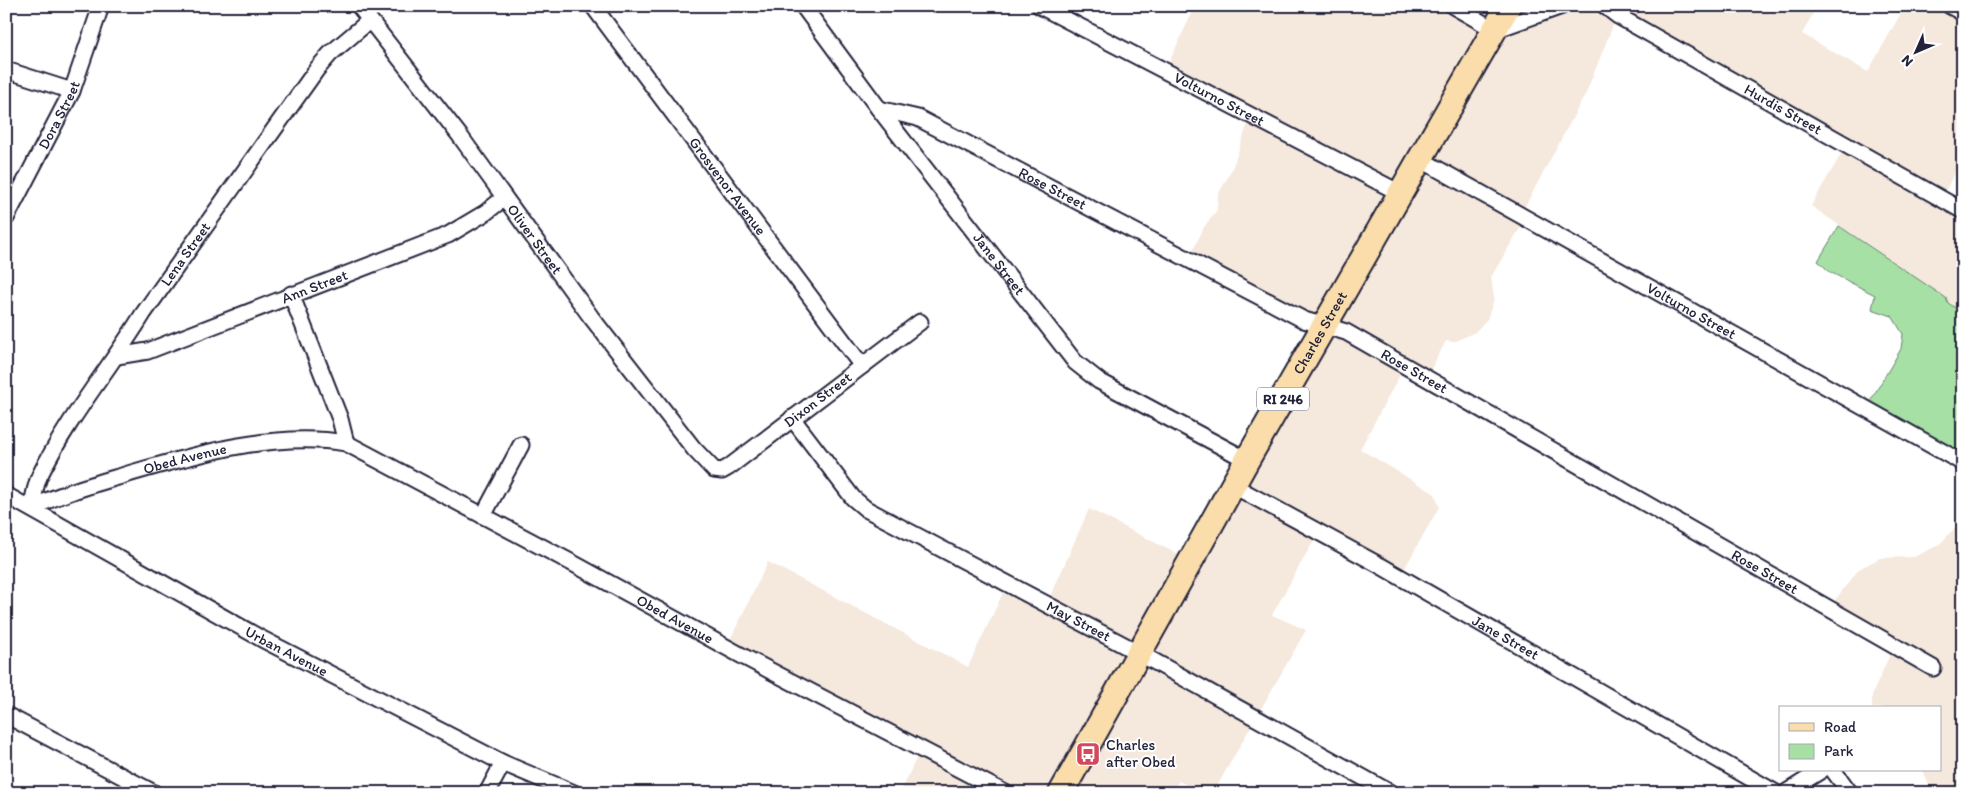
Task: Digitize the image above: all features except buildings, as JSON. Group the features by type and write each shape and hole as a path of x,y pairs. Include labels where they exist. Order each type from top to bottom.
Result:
{"main road":[{"name":"Charles Street","path":"1061,793 1247,460 1508,6"}],"street":[{"name":"Dora Street","path":"6,218 72,91 101,6"},
{"name":"Oliver Street","path":"359,6 460,136 591,317 694,449 714,470"},
{"name":"Grosvenor Avenue","path":"593,6 862,366"},
{"name":"Jane Street","path":"803,6 878,109 1075,362 1100,382 1247,460"},
{"name":"Volturno Street","path":"1040,6 1216,100 1400,193"},
{"path":"1453,6 1495,30 1562,6"},
{"name":"Hurdis Street","path":"1605,6 1618,16 1963,211"},
{"path":"1950,6 1963,14"},
{"name":"Lena Street","path":"31,508 39,476 98,379 117,356 143,314 317,69 330,54 370,21"},
{"path":"6,70 72,91"},
{"name":"Rose Street","path":"878,109 918,118 1304,320 1346,332 1933,668"},
{"name":"Volturno Street","path":"1420,159 1963,463"},
{"name":"Ann Street","path":"117,356 148,351 291,294 448,235 479,218 504,198"},
{"path":"291,294 340,419 346,443"},
{"name":"Dixon Street","path":"714,470 722,471 729,467 920,322"},
{"name":"May Street","path":"792,418 859,504 1139,653 1391,793"},
{"name":"Obed Avenue","path":"31,508 58,495 167,463 223,450 284,441 326,440 346,443 746,658 1005,793"},
{"path":"483,516 521,446"},
{"name":"Jane Street","path":"1234,486 1389,571 1776,793"},
{"name":"Urban Avenue","path":"6,496 31,508 258,637 502,763 574,793"},
{"path":"6,715 154,793"},
{"path":"487,793 502,763"},
{"path":"1785,793 1819,772"},
{"path":"1834,772 1850,793"}],"shaded area":[{"path":"1195,6 1462,6 1491,23 1506,6 1817,6 1802,34 1868,72 1905,6 1957,6 1963,9 1963,154 1945,192 1947,197 1963,206 1963,313 1948,303 1946,298 1811,206 1847,144 1846,139 1626,11 1619,10 1586,93 1523,210 1526,218 1491,277 1494,299 1487,319 1475,332 1454,342 1446,341 1426,378 1402,371 1360,449 1435,494 1439,507 1403,571 1319,531 1272,615 1306,630 1213,793 1202,793 1179,781 1171,793 900,793 923,744 731,644 730,640 768,562 968,667 1003,593 1043,608 1052,593 1089,509 1191,561 1323,328 1191,255 1204,227 1217,210 1218,195 1232,169 1251,115 1166,69"},
{"path":"1963,519 1963,793 1932,793 1924,772 1942,772 1942,706 1872,706 1872,695 1894,645 1832,604 1859,569 1880,558 1914,557 1939,545"}],"green space":[{"path":"1839,226 1946,298 1948,303 1963,313 1963,458 1868,405 1901,349 1903,334 1892,316 1872,309 1875,295 1830,272 1818,261"}],"place":[{"name":"Charles after Obed","path":"1088,754"}]}
